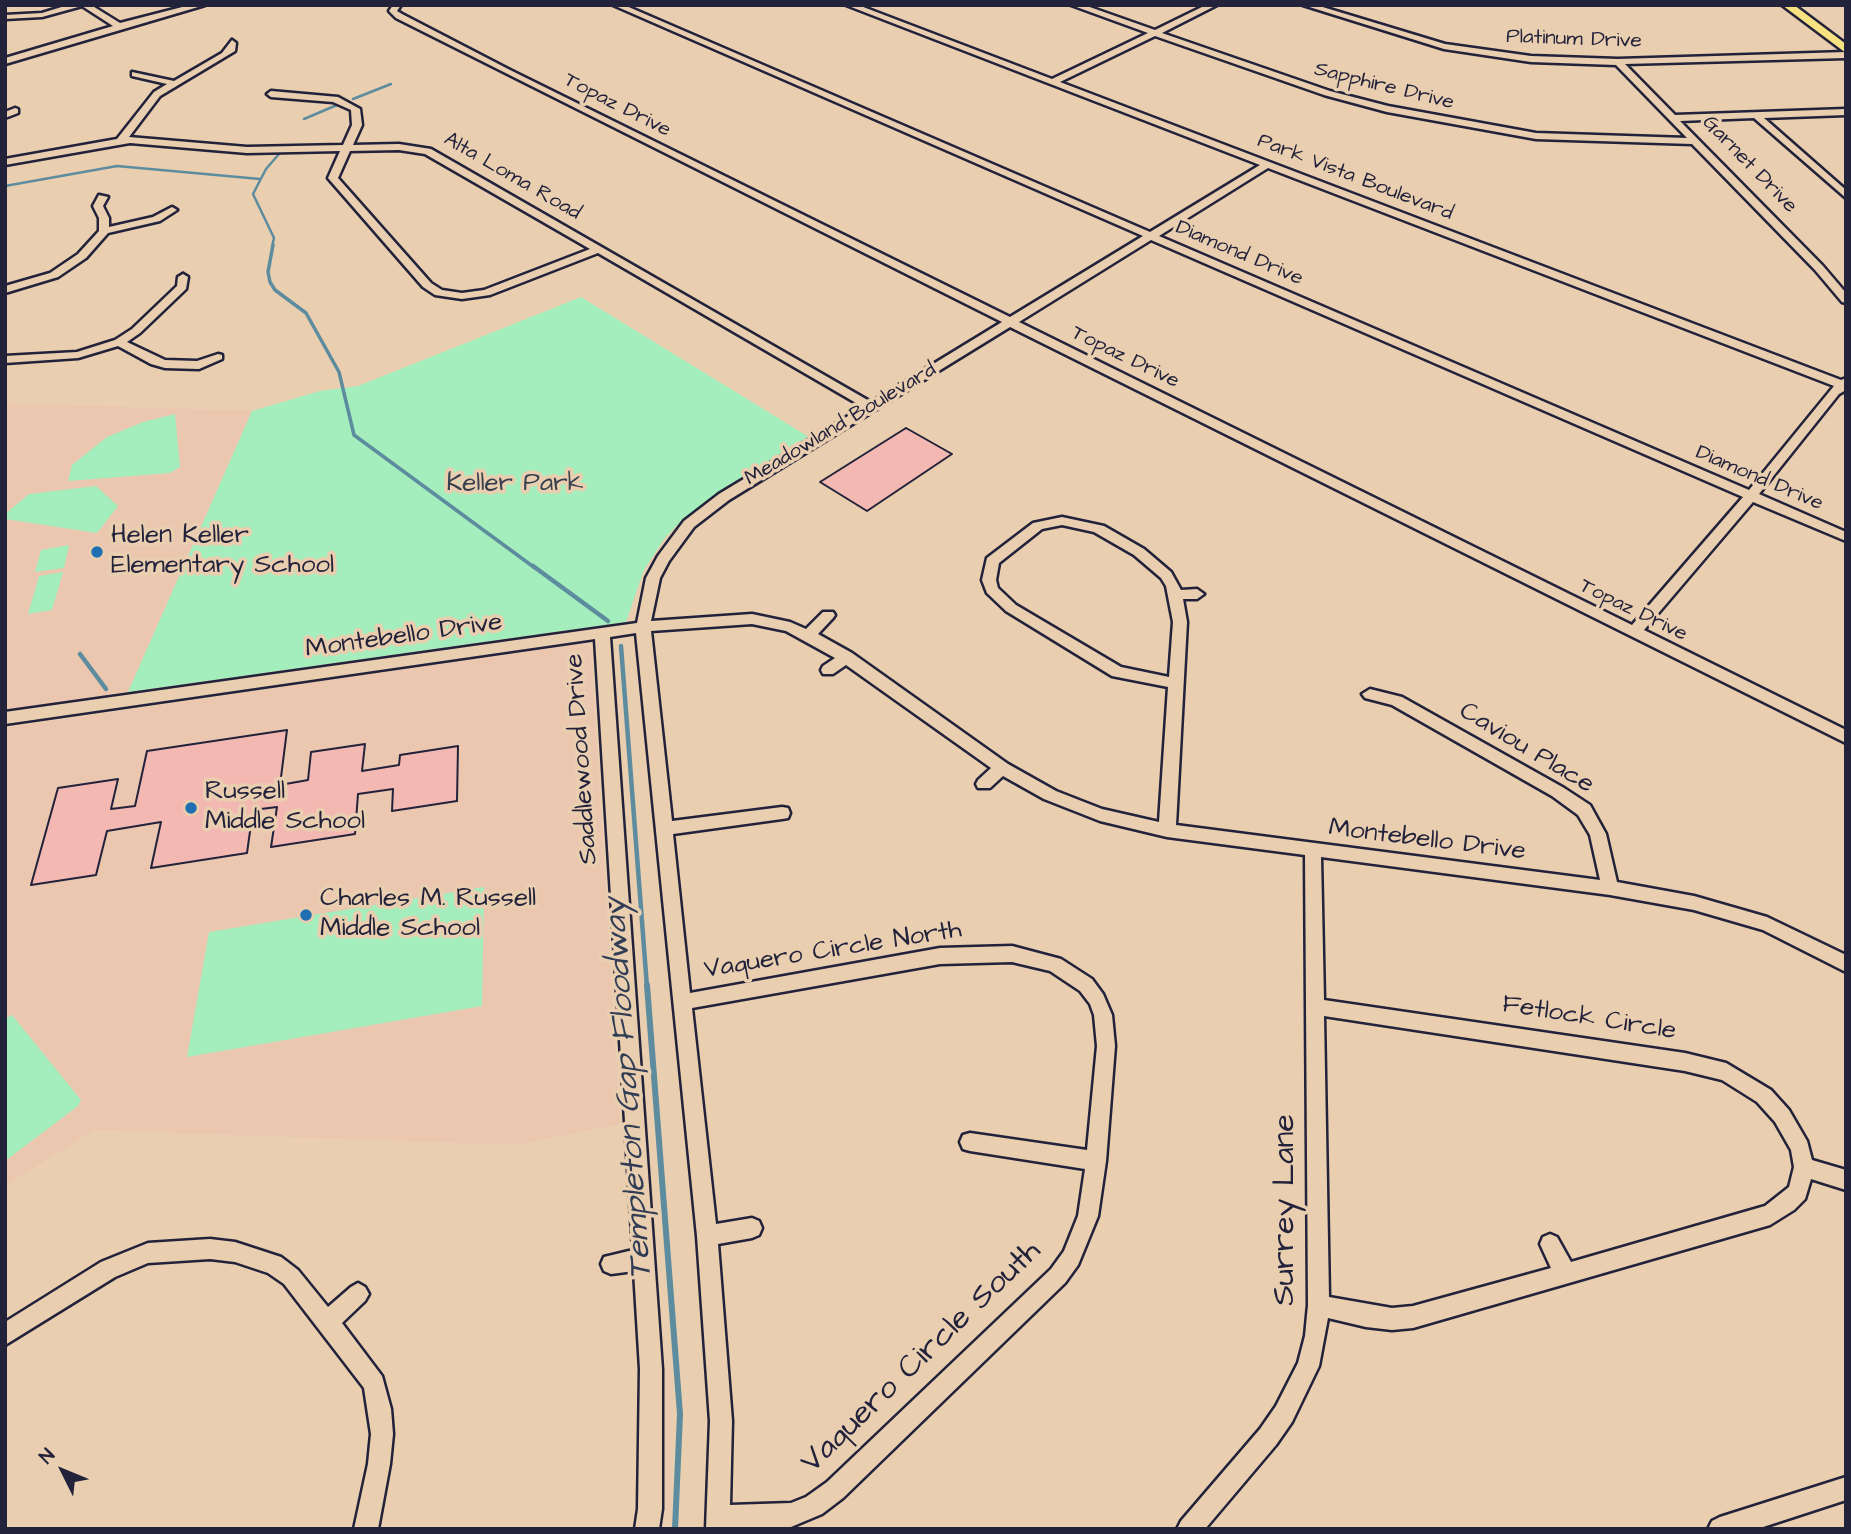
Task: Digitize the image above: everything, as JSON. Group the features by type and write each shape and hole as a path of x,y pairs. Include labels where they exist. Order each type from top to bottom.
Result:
{"main road":[{"path":"1787,5 1846,52"},
{"path":"1803,5 1846,39"}],"street":[{"path":"5,17 42,15 78,5"},
{"path":"85,5 119,26"},
{"path":"5,61 119,26 201,5"},
{"name":"Diamond Drive","path":"617,5 1846,537"},
{"name":"Park Vista Boulevard","path":"849,5 1845,384"},
{"name":"Sapphire Drive","path":"1075,5 1338,96 1459,124 1557,138 1696,141"},
{"path":"1053,82 1213,5"},
{"name":"Platinum Drive","path":"1307,5 1454,48 1544,60 1618,62 1846,52"},
{"name":"Topaz Drive","path":"395,7 393,12 398,16 507,72 1846,737"},
{"path":"121,141 152,99 173,83 225,55 232,49 232,43"},
{"name":"Garnet Drive","path":"1618,62 1819,268 1846,300"},
{"path":"135,74 173,83"},
{"path":"302,95 313,83"},
{"path":"271,94 335,99 355,109 357,125 333,175 334,181 427,285 439,293 462,296 486,293 600,249"},
{"path":"1674,118 1846,112"},
{"path":"1756,115 1846,195"},
{"name":"Alta Loma Road","path":"5,162 121,141 247,150 399,147 428,151 872,407"},
{"name":"Meadowland Boulevard","path":"719,1523 721,1421 707,1236 643,627 653,578 675,540 689,524 724,497 1267,165"},
{"path":"103,197 98,206 104,218 104,232"},
{"path":"5,290 64,270 82,256 104,232 156,219 172,210"},
{"path":"5,360 78,355 119,342 136,331 182,287 183,277"},
{"path":"119,342 155,362 165,364 199,365 218,357"},
{"path":"1633,632 1751,496 1835,391 1845,384"},
{"path":"1167,830 1174,683 1180,622 1175,595 1166,575 1139,552 1062,513 1038,526 992,561 989,580 992,590 1011,608 1104,665 1130,676 1174,683"},
{"path":"1175,595 1197,594"},
{"path":"809,634 828,615"},
{"name":"Montebello Drive","path":"5,718 643,627 691,621 752,619 773,622 809,634 847,657 1002,768 1079,808 1120,821 1313,851 1609,888 1694,903 1745,916 1790,934 1846,964"},
{"name":"Saddlewood Drive","path":"602,633 651,1369 650,1509 647,1529"},
{"path":"828,670 847,657"},
{"name":"Caviou Place","path":"1370,694 1397,701 1558,792 1584,810 1598,834 1609,888"},
{"path":"984,784 1002,768"},
{"path":"664,829 782,813"},
{"name":"Surrey Lane","path":"1189,1529 1268,1437 1284,1414 1308,1366 1315,1336 1318,1304 1317,1007 1313,851"},
{"name":"Vaquero Circle North","path":"684,1002 951,955 1012,954 1055,964 1086,985 1097,1000 1103,1015 1106,1046 1098,1128"},
{"name":"Fetlock Circle","path":"1317,1007 1685,1062 1726,1072 1764,1096 1782,1116 1800,1148 1804,1167"},
{"name":"Vaquero Circle South","path":"719,1523 791,1515 814,1506 835,1490 1058,1276 1071,1258 1084,1227 1096,1161 1098,1128"},
{"path":"970,1142 1096,1161"},
{"path":"1318,1304 1366,1316 1392,1319 1413,1317 1770,1214 1798,1192 1804,1167 1846,1181"},
{"path":"707,1236 752,1228"},
{"path":"1549,1244 1566,1273"},
{"path":"5,1334 126,1260 148,1253 210,1249 235,1252 274,1264 291,1277 365,1368 373,1384 380,1409 379,1464 366,1529"},
{"path":"611,1264 645,1259"},
{"path":"327,1322 358,1294"},
{"path":"1720,1529 1846,1488"}],"shaded area":[{"name":"Helen Keller Elementary School","path":"5,403 252,411 128,692 5,710"},
{"name":"Charles M. Russell Middle School","path":"583,643 591,647 620,1124 515,1145 94,1130 5,1186 5,728"}],"green space":[{"name":"Keller Park","path":"581,297 809,437 726,487 682,520 664,539 644,570 626,622 128,692 252,411 320,391 358,386"},
{"path":"175,414 180,467 170,473 68,481 72,465 107,437 143,422"},
{"path":"96,486 118,506 97,533 5,519 5,514 29,494"},
{"path":"69,545 64,568 35,572 41,550"},
{"path":"63,572 52,610 28,614 39,576"},
{"path":"484,887 482,1006 187,1057 209,932"},
{"path":"12,1015 81,1100 78,1106 5,1161 5,1019"}],"building":[{"path":"906,428 952,454 867,511 820,482"},
{"name":"Russell Middle School","path":"287,730 280,785 308,780 311,752 365,744 362,771 399,765 400,755 458,746 457,801 392,811 393,789 358,794 355,834 271,847 277,807 253,810 247,853 151,868 161,822 107,831 96,875 31,885 58,788 118,779 111,809 135,806 147,751"}],"waterway":[{"name":"Templeton Gap Floodway","path":"353,99 391,84"},
{"name":"Templeton Gap Floodway","path":"304,119 337,105"},
{"name":"Templeton Gap Floodway","path":"272,247 274,238 253,194 266,169 279,154"},
{"path":"5,186 117,166 260,179"},
{"name":"Templeton Gap Floodway","path":"273,245 268,272 270,282 275,290 306,313 339,372 354,435 535,568"},
{"name":"Templeton Gap Floodway","path":"533,566 608,621"},
{"name":"Templeton Gap Floodway","path":"621,646 647,987"},
{"path":"80,654 106,689"},
{"name":"Templeton Gap Floodway","path":"647,985 680,1414 675,1529"}],"place":[{"name":"Helen Keller Elementary School","path":"97,552"},
{"name":"Russell Middle School","path":"191,808"},
{"name":"Charles M. Russell Middle School","path":"306,915"}]}
